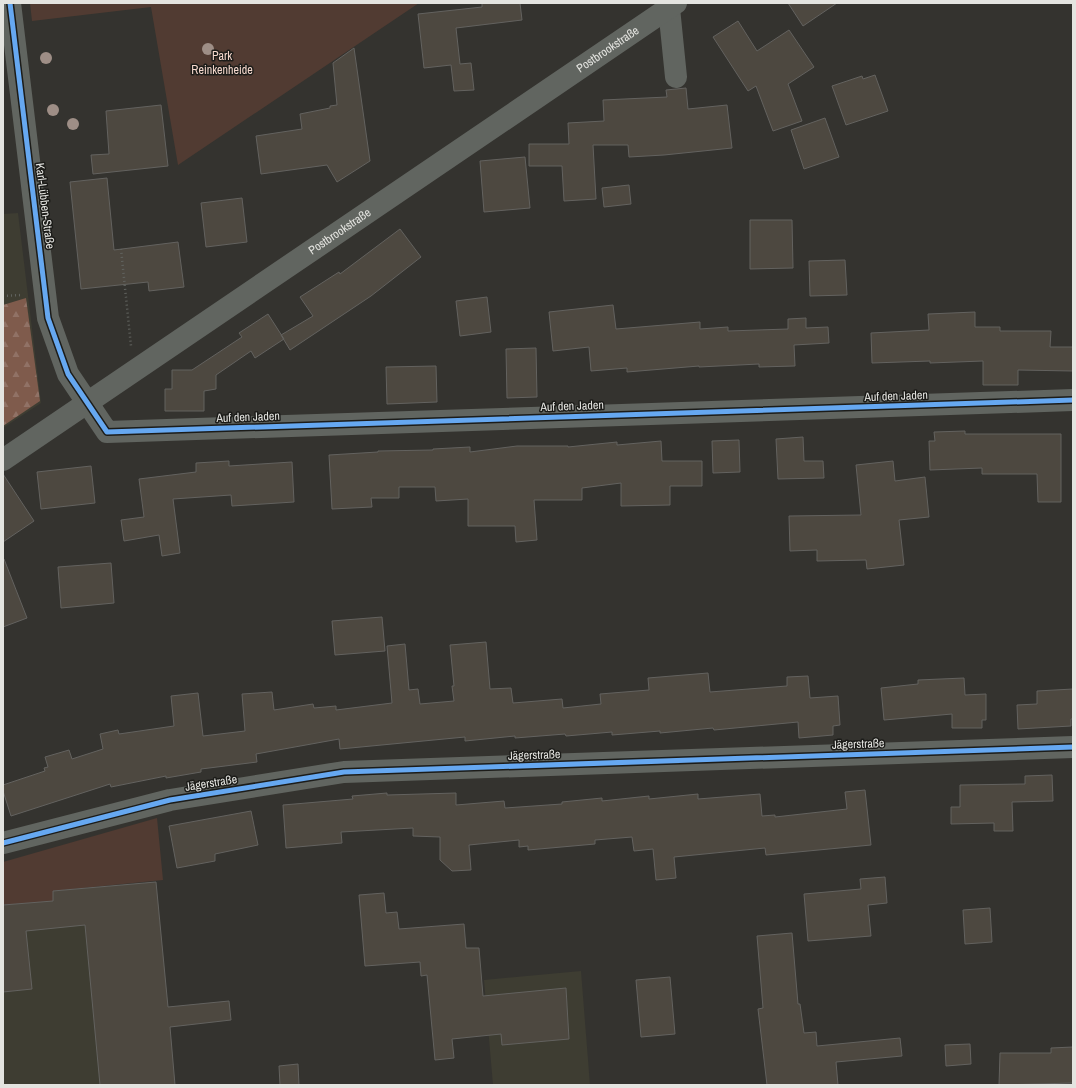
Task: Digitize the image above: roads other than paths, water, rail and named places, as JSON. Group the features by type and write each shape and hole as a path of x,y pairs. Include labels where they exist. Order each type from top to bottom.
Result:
{"street":[{"name":"Karl-Lübben-Straße","path":"10,3 48,318 68,374 87,403"},
{"name":"Postbrookstraße","path":"3,460 133,370 672,6"},
{"path":"672,6 676,77"},
{"name":"Auf den Jaden","path":"87,403 107,432 1073,400"},
{"name":"Jägerstraße","path":"3,843 170,800 344,772 1073,747"}],"park label":[{"name":"Park Reinkenheide","path":"222,63"}]}
